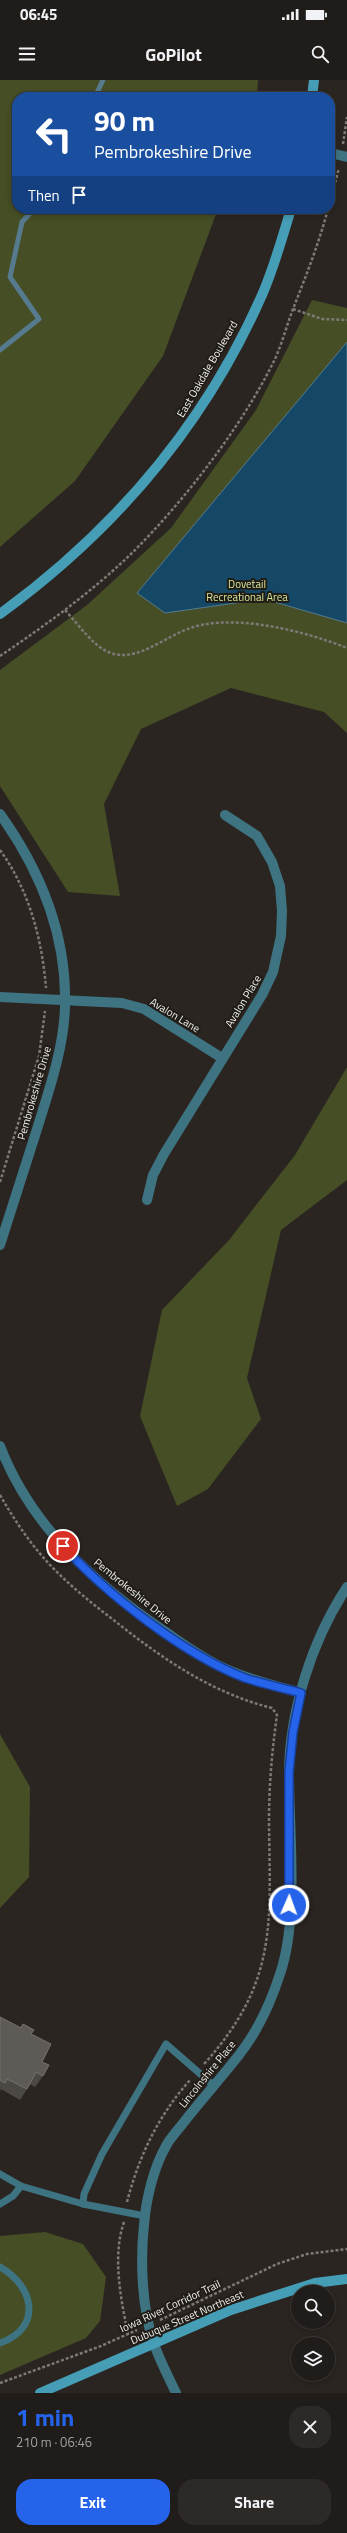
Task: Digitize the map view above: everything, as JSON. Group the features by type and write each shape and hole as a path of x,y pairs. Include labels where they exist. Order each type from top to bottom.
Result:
{"main road":[{"path":"313,92 314,80"},
{"name":"East Oakdale Boulevard","path":"0,614 76,555 112,520 176,444 204,403 230,359 262,295 289,214"},
{"name":"Dubuque Street Northeast","path":"40,2393 231,2310 286,2291 315,2283 347,2279"}],"street":[{"path":"335,154 347,157"},
{"name":"Pembrokeshire Drive","path":"0,814 18,840 45,892 54,920 62,958 65,999 60,1046 54,1076 0,1245"},
{"name":"Avalon Place","path":"147,1200 153,1175 164,1154 268,983 281,936 282,911 280,886 272,862 262,842 242,825 225,815"},
{"name":"Avalon Lane","path":"0,997 65,999 88,1003 122,1003 144,1009 222,1058"},
{"name":"Pembrokeshire Drive","path":"1,1449 18,1485 47,1529 70,1555 108,1589 148,1620 224,1668 245,1678 301,1693"},
{"name":"Lincolnshire Place","path":"176,2393 154,2343 148,2325 142,2260 145,2216 149,2197 166,2145 213,2085 240,2054 261,2021 281,1973 288,1936 290,1874 289,1772 293,1732 301,1693 325,1627 347,1587"}],"lane":[{"path":"82,2204 84,2194 102,2154 166,2044 213,2085"},
{"path":"0,2174 21,2186 82,2204 127,2214 145,2216"},
{"path":"0,2204 13,2196 21,2186"},
{"path":"0,2267 19,2281 30,2305 29,2316 19,2332 0,2343"}],"path":[{"path":"0,656 65,610 133,552 189,489 239,420 272,365 320,239 327,214"},
{"path":"293,309 322,319 347,320"},
{"path":"65,610 94,643 108,652 120,655 130,656 143,652 185,630 221,623 295,632 347,648"},
{"path":"0,850 16,876 35,925 40,946 46,999 39,1056 0,1182"},
{"path":"128,2334 121,2288 120,2248 122,2227 127,2214 125,2207 146,2144 166,2111 197,2072 228,2037 250,1999 264,1956 271,1908 270,1775 277,1715 275,1710"},
{"name":"Iowa River Corridor Trail","path":"0,2383 128,2334 277,2264 307,2254 347,2249"}],"green space":[{"path":"0,80 258,80 257,92 12,92 12,214 216,214 163,356 75,481 0,547"},
{"name":"Dovetail Recreational Area","path":"312,300 347,308 347,733 324,712 231,688 141,729 104,804 120,896 68,892 0,786 0,670 87,605 171,528 256,410"},
{"path":"347,1067 347,1180 281,1230 247,1378 261,1419 208,1489 177,1506 140,1416 162,1310 229,1240 295,1155"},
{"path":"0,1734 30,1787 29,1877 0,1908"},
{"path":"45,2232 83,2244 106,2277 100,2321 86,2338 0,2375 0,2236"}],"water":[{"path":"347,342 347,623 264,599 165,613 137,593"}],"building":[{"path":"0,2017 21,2028 23,2024 34,2030 31,2034 51,2044 42,2062 49,2065 43,2076 36,2072 27,2089 7,2079 5,2083 0,2080"}],"waterway":[{"path":"97,92 103,80"},
{"path":"0,350 39,319 10,277 22,222 29,214"}],"route":[{"path":"63,1546 70,1555 108,1589 148,1620 189,1648 245,1678 301,1693 293,1732 289,1772 289,1905"}]}
